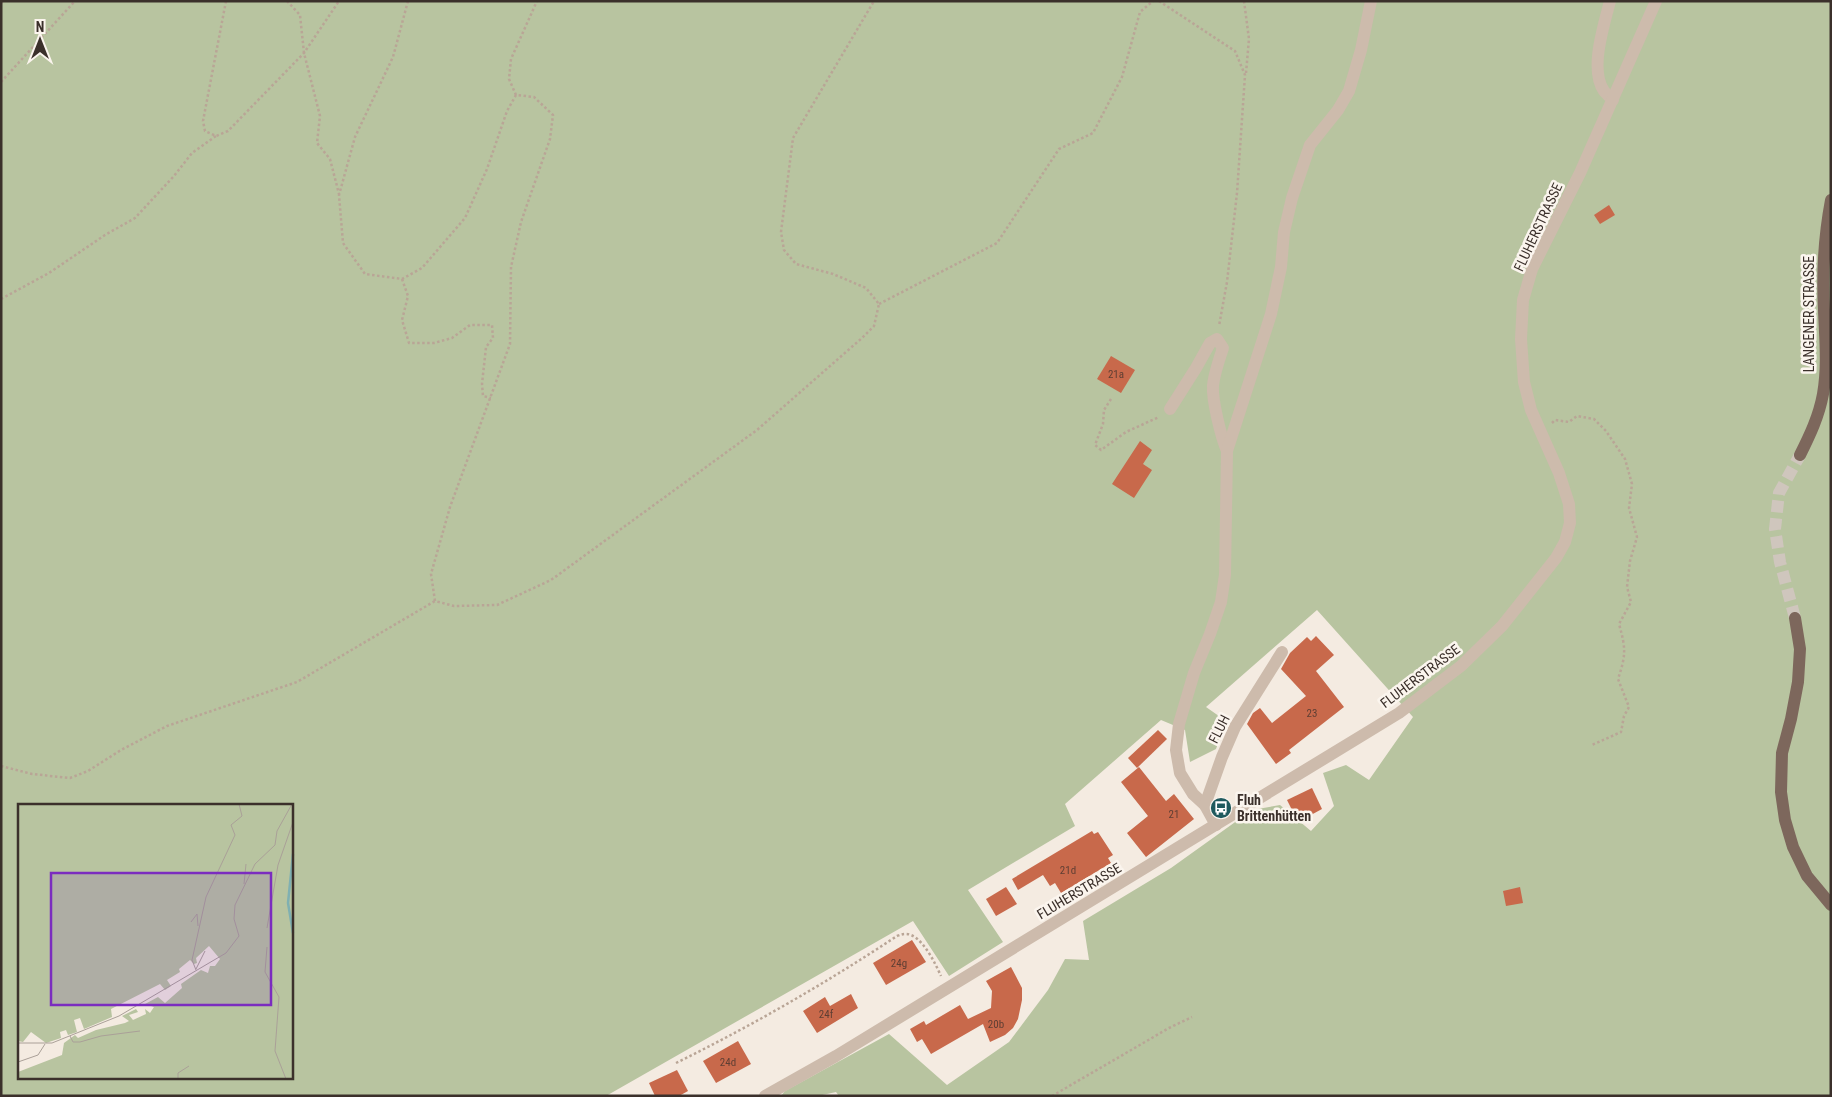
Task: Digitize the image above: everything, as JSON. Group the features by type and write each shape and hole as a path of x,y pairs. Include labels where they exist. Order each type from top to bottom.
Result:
{"main road":[{"name":"LANGENER STRASSE","path":"1800,455 1815,425 1823,394 1826,363 1823,266 1825,232 1831,200"},
{"path":"1795,618 1800,649 1798,682 1782,753 1781,792 1785,820 1794,847 1807,876 1831,905"}],"street":[{"path":"1216,825 1205,805 1193,794 1180,773 1176,750 1179,724 1194,673 1210,634 1222,593 1226,566 1227,451 1271,314 1281,267 1284,232 1292,198 1310,145 1338,110 1349,91 1361,50 1371,1"},
{"path":"1610,1 1602,33 1597,70 1604,91 1613,100"},
{"name":"FLUHERSTRASSE","path":"765,1096 836,1056 1399,713 1461,666 1502,626 1556,558 1570,523 1569,504 1531,410 1524,382 1521,339 1523,300 1532,269 1580,172 1656,1"},
{"path":"1170,409 1210,343 1217,339 1222,348 1213,385 1213,401 1227,451"},
{"name":"FLUH","path":"1205,805 1235,726 1282,652"}],"path":[{"path":"1,82 75,1"},
{"path":"216,136 205,131 203,121 226,1"},
{"path":"287,1 300,15 304,53 320,116 317,143 330,159 339,195 343,242 365,274 402,279 422,268 465,218 487,169 506,111 516,95"},
{"path":"1,299 49,273 105,235 135,218 174,176 192,153 216,136 228,131 304,53 339,1"},
{"path":"339,195 355,137 393,57 408,1"},
{"path":"516,95 509,79 511,59 537,1"},
{"path":"874,1 793,138 781,232 784,250 796,264 833,274 866,288 879,304"},
{"path":"1,766 32,774 70,778 88,771 121,750 167,726 297,682 435,601 454,606 497,605 551,580 757,430 874,326 879,304 997,242 1059,149 1093,133 1122,77 1140,12 1153,1"},
{"path":"1160,1 1235,51 1246,75"},
{"path":"1217,339 1227,282 1237,193 1249,38 1244,1"},
{"path":"435,601 430,574 450,507 510,344 511,267 521,222 550,139 552,115 534,97 516,95"},
{"path":"402,279 408,296 402,320 409,343 434,344 452,338 470,325 492,325 493,338 486,347 482,384 483,396 491,398"},
{"path":"1111,400 1104,410 1103,424 1095,446 1101,450 1126,432 1145,425 1170,409"},
{"path":"1541,433 1554,420 1569,422 1577,416 1594,419 1606,431 1625,459 1632,484 1629,508 1637,537 1630,561 1627,587 1631,602 1619,624 1625,646 1625,659 1618,679 1629,707 1624,716 1621,732 1592,745"},
{"path":"676,1062 737,1033 783,1007 897,936 905,934 913,936 922,944 934,961 947,988"},
{"path":"1052,1096 1169,1028 1192,1017"}],"green space":[{"path":"1,1 1831,1 1831,1096 839,1096 836,1092 818,1096 781,1096 785,1091 889,1034 947,1085 1009,1042 1048,990 1065,959 1089,960 1083,921 1171,868 1252,810 1280,805 1311,831 1334,806 1323,773 1346,765 1369,780 1413,717 1317,610 1206,707 1226,721 1216,749 1190,762 1185,730 1161,720 1065,804 1075,826 968,890 1003,942 949,976 913,921 606,1096 1,1096"}],"building":[{"path":"1609,205 1615,215 1600,224 1594,215"},
{"path":"1111,356 1135,370 1121,393 1097,379"},
{"path":"1140,441 1152,450 1143,464 1152,470 1134,498 1112,484"},
{"path":"1316,636 1334,655 1316,671 1344,707 1289,750 1291,753 1276,764 1247,724 1253,713 1260,708 1272,723 1306,696 1281,669 1290,653 1307,637 1311,641"},
{"path":"1158,730 1167,739 1137,768 1128,758"},
{"path":"1139,767 1166,801 1174,794 1194,819 1146,857 1127,833 1148,816 1121,782"},
{"path":"1312,788 1322,809 1298,822 1287,800"},
{"path":"1092,831 1094,834 1098,832 1113,855 1108,858 1111,863 1061,893 1055,883 1050,886 1043,875 1018,890 1012,879"},
{"path":"1006,887 1017,904 996,916 986,899"},
{"path":"1520,887 1523,903 1506,906 1503,891"},
{"path":"912,940 926,962 886,985 873,963"},
{"path":"1011,967 1022,988 1022,1000 1018,1019 1013,1028 1005,1035 990,1042 983,1024 931,1054 922,1039 917,1042 910,1029 924,1021 926,1025 960,1005 968,1019 991,1008 992,991 986,981"},
{"path":"851,994 858,1008 817,1033 803,1011 825,997 830,1006"},
{"path":"738,1041 751,1064 716,1083 703,1061"},
{"path":"677,1070 688,1091 679,1096 655,1096 649,1083"}],"tunnel":[{"path":"1795,618 1780,562 1775,529 1779,493 1800,455"}],"place":[{"name":"Fluh Brittenhütten","path":"1221,808"}]}
